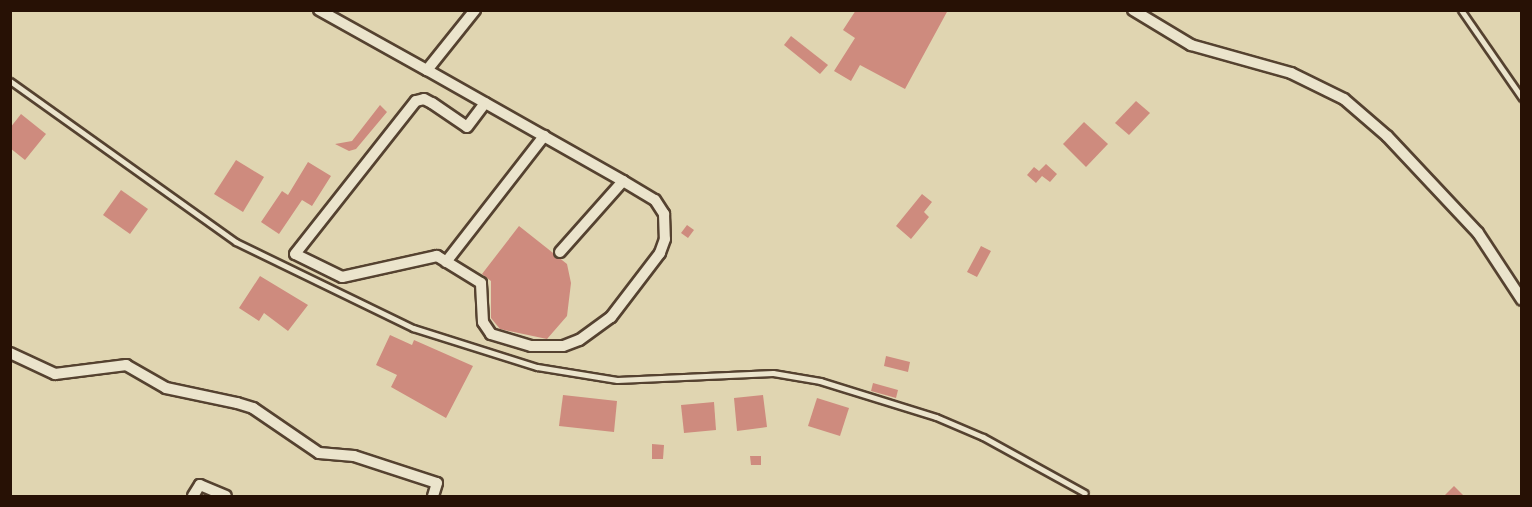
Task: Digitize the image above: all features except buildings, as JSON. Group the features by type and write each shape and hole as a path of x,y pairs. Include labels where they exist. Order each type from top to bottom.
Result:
{"street":[{"path":"319,10 544,136 655,200 664,214 665,239 660,254 611,317 579,340 563,345 531,346 491,334 483,322 481,283 437,256 342,277 295,254 416,101 424,99 432,103 467,127 485,103"},
{"path":"427,70 475,10"},
{"path":"1133,10 1191,45 1290,73 1344,99 1387,135 1478,233 1521,300"},
{"path":"446,262 544,136"},
{"path":"560,252 623,181"},
{"path":"10,353 55,374 126,365 166,388 253,408 320,453 354,456 437,483 433,496"},
{"path":"193,496 200,485 226,496"}],"lane":[{"path":"1461,10 1521,98"},
{"path":"10,81 236,242 413,328 537,367 617,380 773,373 820,381 936,417 983,437 1085,493"}]}
